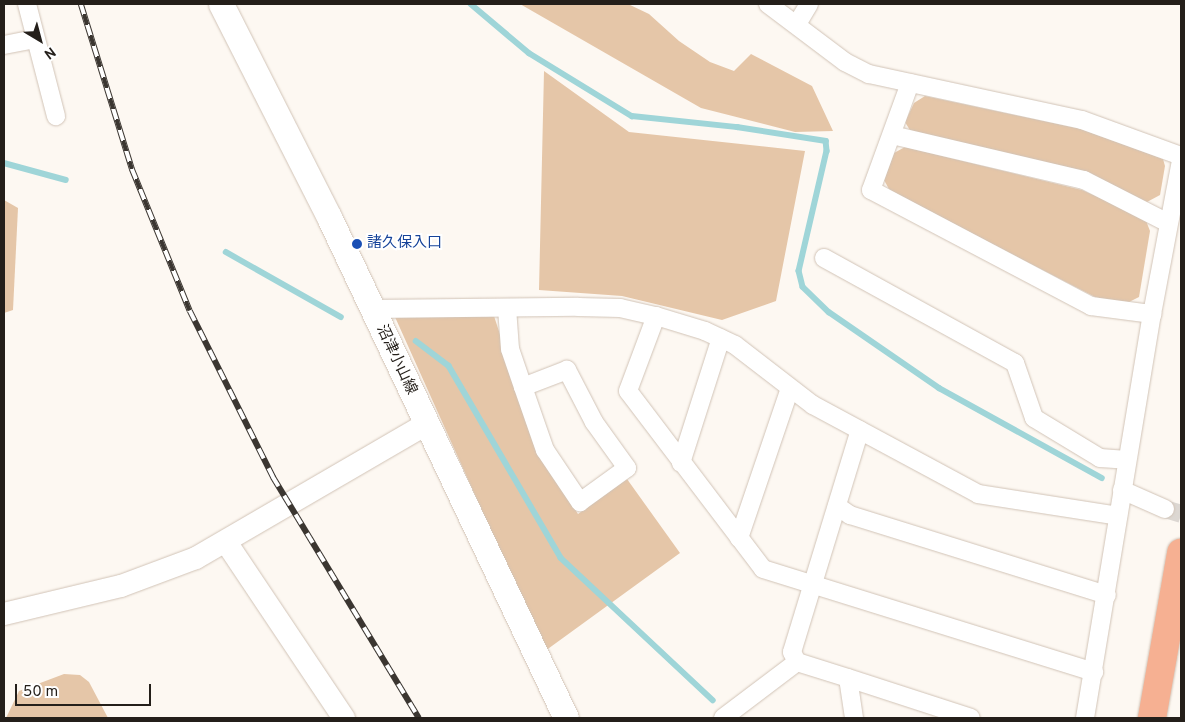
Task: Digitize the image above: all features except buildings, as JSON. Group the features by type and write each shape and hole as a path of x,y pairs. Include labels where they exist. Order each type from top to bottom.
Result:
{"highway":[{"path":"1152,718 1181,553"}],"main road":[{"name":"沼津小山線","path":"222,4 329,217 566,718"}],"street":[{"path":"26,4 56,116"},
{"path":"768,4 845,62 869,74 1082,120 1181,158 1152,314 1122,490 1107,595 1085,718"},
{"path":"797,24 809,4"},
{"path":"4,44 35,39"},
{"path":"910,83 871,190 1090,306 1152,314"},
{"path":"892,135 1084,180 1168,223"},
{"path":"824,258 1015,363 1034,418 1100,458 1127,460"},
{"path":"507,308 510,349 523,387 545,450 580,502 627,468 594,422 567,370 523,387"},
{"path":"371,309 620,308 656,316 721,338 735,345 813,405 978,494 1118,516"},
{"path":"656,316 628,391 763,569 1094,672"},
{"path":"681,463 721,338"},
{"path":"740,538 790,388"},
{"path":"4,614 121,586 196,558 426,424"},
{"path":"860,430 814,586 792,652 797,662 971,718"},
{"path":"1122,490 1165,509"},
{"path":"837,506 850,515 1107,595"},
{"path":"226,542 344,718"},
{"path":"723,718 797,662"},
{"path":"848,678 854,718"}],"shaded area":[{"path":"520,4 628,4 649,14 679,41 710,62 734,71 751,54 812,86 833,131 795,132 701,108"},
{"path":"544,71 629,132 805,151 776,301 722,320 622,296 539,290"},
{"path":"925,96 1081,129 1163,159 1165,166 1160,195 1147,202 911,132 905,122 914,103"},
{"path":"905,147 1082,190 1145,218 1150,231 1139,297 1125,304 1095,297 890,191 884,180 894,153"},
{"path":"4,200 18,208 13,310 4,313"},
{"path":"494,316 539,453 578,514 627,479 680,553 545,651 395,317"},
{"path":"64,674 80,675 89,682 108,718 6,718 19,691"}],"waterway":[{"path":"471,4 529,53 632,116 737,127 826,141 827,151 799,271 803,287 829,312 939,388 1102,478"},
{"path":"4,163 66,180"},
{"path":"226,252 341,317"},
{"path":"416,341 449,366 561,558 713,700"}],"tunnel":[{"path":"1165,509 1181,514"}],"railway":[{"path":"81,4 132,169 190,311 273,477 419,718"}],"place":[{"name":"諸久保入口","path":"357,244"}]}
